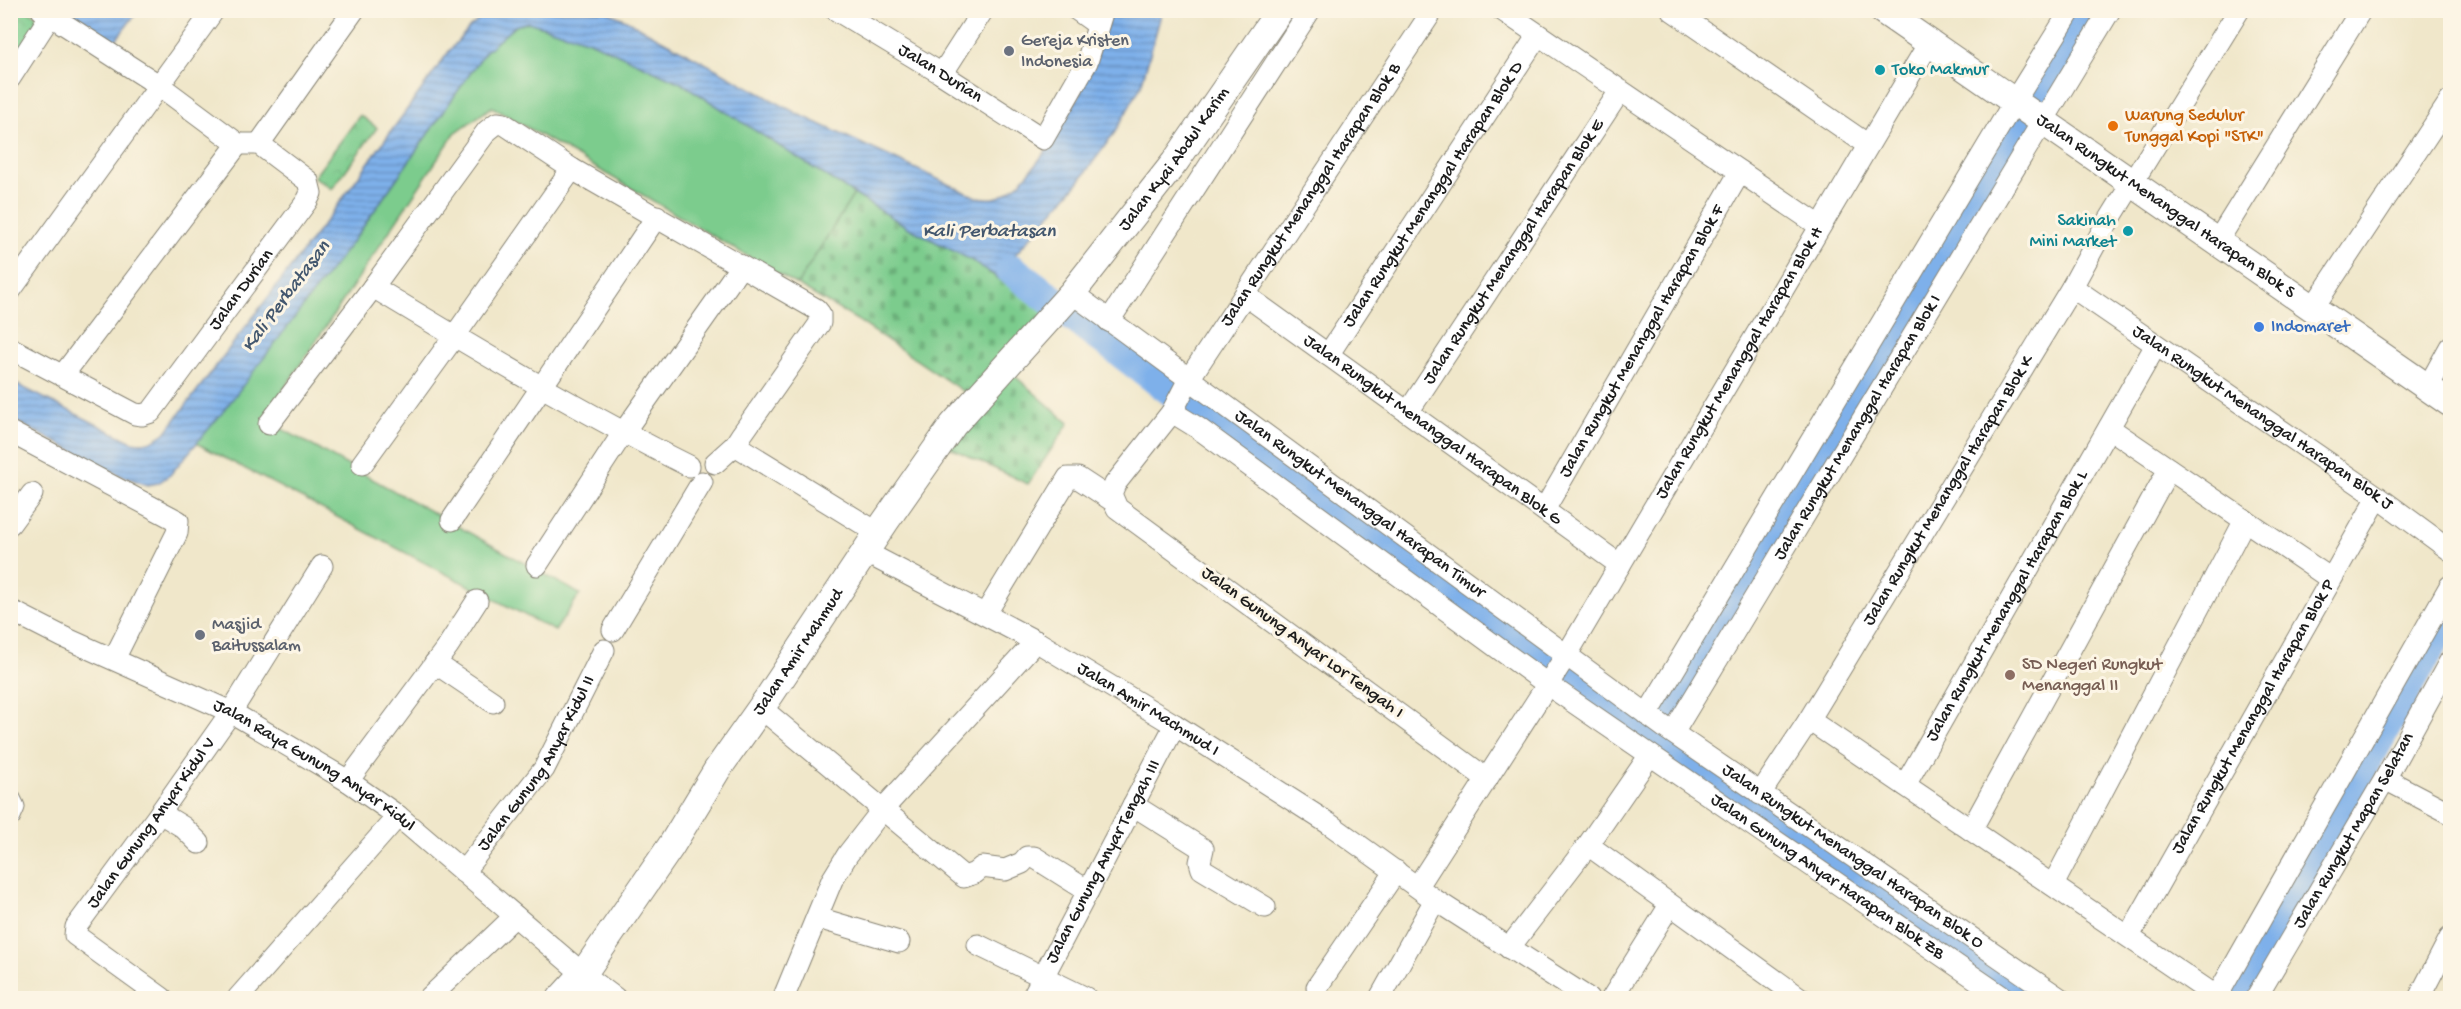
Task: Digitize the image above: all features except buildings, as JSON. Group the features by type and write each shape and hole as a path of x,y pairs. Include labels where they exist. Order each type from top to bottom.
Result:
{"street":[{"path":"10,291 214,10"},
{"path":"63,375 354,10"},
{"name":"Jalan Durian","path":"836,10 1043,139 1087,62 1100,18"},
{"path":"942,74 982,10"},
{"path":"1077,10 1100,18"},
{"name":"Jalan Kyai Abdul Karim","path":"1062,304 1176,162 1280,10"},
{"path":"1109,321 1310,10"},
{"name":"Jalan Rungkut Menanggal Harapan Blok B","path":"1180,397 1432,10"},
{"path":"1502,10 1820,226"},
{"path":"1672,10 1868,145"},
{"name":"Jalan Rungkut Menanggal Harapan Blok S","path":"1882,10 2131,184 2451,402"},
{"path":"2029,113 2072,10"},
{"path":"1660,724 2029,113 2110,10"},
{"name":"Jalan Rungkut Menanggal Harapan Blok K","path":"1760,794 1809,720 2072,287 2131,184 2239,10"},
{"path":"2217,242 2361,10"},
{"name":"Jalan Durian","path":"10,78 49,12 248,144 308,181 310,193 307,201 154,409 146,414 135,414 10,348"},
{"name":"Jalan Rungkut Menanggal Harapan Blok D","path":"1328,355 1538,35"},
{"name":"Jalan Rungkut Menanggal Harapan Blok H","path":"1418,886 1557,669 1929,43"},
{"name":"Jalan Rungkut Menanggal Harapan Blok E","path":"1408,412 1620,91"},
{"path":"2313,308 2451,101"},
{"name":"Jalan Rungkut Menanggal Harapan Blok I","path":"1660,724 2029,113"},
{"path":"269,424 487,131 495,124 504,124 572,169 816,309 820,314 820,323 739,439 700,467 614,630"},
{"path":"362,464 459,331 572,169"},
{"name":"Jalan Rungkut Menanggal Harapan Blok F","path":"1544,510 1740,172"},
{"path":"452,520 657,216"},
{"path":"537,565 627,427 741,266"},
{"path":"377,281 459,331 700,467"},
{"name":"Jalan Rungkut Menanggal Harapan Blok J","path":"2072,287 2378,497 2451,550"},
{"name":"Jalan Rungkut Menanggal Harapan Blok G","path":"1245,295 1620,565"},
{"name":"Jalan Rungkut Menanggal Harapan Timur","path":"1062,304 1109,321 1180,397 1557,669"},
{"name":"Jalan Amir Mahmud","path":"561,999 583,974 671,846 717,770 953,425 1062,304"},
{"name":"Jalan Rungkut Menanggal Harapan Blok L","path":"1905,785 2156,345"},
{"path":"2428,387 2451,347"},
{"path":"1115,505 1111,494 1115,484 1180,397"},
{"name":"Jalan Rungkut Menanggal Harapan Timur","path":"1180,397 1198,428 1557,669 1660,724"},
{"path":"2109,428 2331,579"},
{"path":"10,432 175,517 179,525 114,659"},
{"name":"Jalan Amir Machmud I","path":"739,439 986,613 1175,725 1328,823 1435,900 1588,999"},
{"path":"1971,830 2169,469"},
{"name":"Jalan Gunung Anyar Lor Tengah I","path":"986,613 1068,478 1078,478 1487,779"},
{"path":"10,524 32,494"},
{"name":"Jalan Rungkut Menanggal Harapan Blok P","path":"2129,936 2378,497"},
{"path":"2053,885 2245,520"},
{"name":"Jalan Gunung Anyar Kidul V","path":"162,999 75,935 76,927 231,712 322,567"},
{"path":"1809,720 2217,998 2451,586"},
{"path":"348,781 435,663 477,601"},
{"name":"Jalan Raya Gunung Anyar Kidul","path":"10,610 63,637 231,712 348,781 398,816 615,999"},
{"path":"786,999 787,989 832,880 848,854 884,808 1036,641"},
{"name":"Jalan Gunung Anyar Kidul II","path":"463,872 544,770 604,650"},
{"name":"Jalan Rungkut Mapan Selatan","path":"2256,999 2451,661"},
{"path":"435,663 493,702"},
{"name":"Jalan Gunung Anyar Harapan Blok ZB","path":"1557,669 1650,755 2004,999"},
{"path":"761,708 884,808 964,877 975,873 982,867 1005,870 1022,863 1027,857 1034,857 1088,891"},
{"name":"Jalan Rungkut Menanggal Harapan Blok O","path":"1660,724 2059,999"},
{"name":"Jalan Gunung Anyar Tengah III","path":"1032,999 1175,725"},
{"path":"1509,948 1588,845 1650,755"},
{"path":"2385,779 2451,813"},
{"path":"10,799 14,807 10,816"},
{"path":"1133,805 1203,849 1200,862 1202,868 1265,907"},
{"path":"160,813 183,828 199,843"},
{"path":"238,999 398,816"},
{"path":"1588,845 1800,999"},
{"path":"1317,987 1396,871"},
{"path":"1380,999 1435,900"},
{"path":"1622,995 1670,904"},
{"path":"429,999 514,916"},
{"path":"818,918 900,942"},
{"path":"2420,999 2451,938"},
{"path":"978,945 1086,999"}],"green space":[{"path":"10,11 29,11 36,15 36,25 17,55 11,51"},
{"path":"528,22 590,41 683,84 854,194 797,285 492,107 455,133 264,419 580,594 555,631 196,443 358,234 485,52 515,26"},
{"path":"360,115 377,128 332,189 314,177"},
{"path":"854,194 909,228 971,260 1047,312 970,396 857,320 797,285"},
{"path":"1008,370 1069,423 1028,484 942,444"}],"water":[{"path":"70,11 138,11 112,45 67,15"},
{"name":"Kali Perbatasan","path":"490,11 606,11 798,114 976,197 994,198 1008,192 1022,180 1036,164 1063,124 1090,72 1111,11 1162,11 1141,86 1115,132 1077,184 1006,265 1046,295 1038,304 971,260 909,228 854,194 683,84 590,41 528,22 515,26 485,52 358,234 222,413 170,475 158,483 148,485 122,476 11,419 10,381 132,442 150,442 165,433 335,209 450,50 470,27"}],"waterway":[{"path":"1650,738 2090,10"},
{"path":"1012,270 1401,563 2020,998"},
{"path":"2234,998 2450,611"}],"place":[{"name":"Gereja Kristen Indonesia","path":"1009,51"},
{"name":"Toko Makmur","path":"1880,70"},
{"name":"Warung Sedulur Tunggal Kopi \"STK\"","path":"2113,126"},
{"name":"Sakinah Mini Market","path":"2128,231"},
{"name":"Indomaret","path":"2259,327"},
{"name":"Masjid Baitussalam","path":"200,635"},
{"name":"SD Negeri Rungkut Menanggal II","path":"2010,675"}]}
